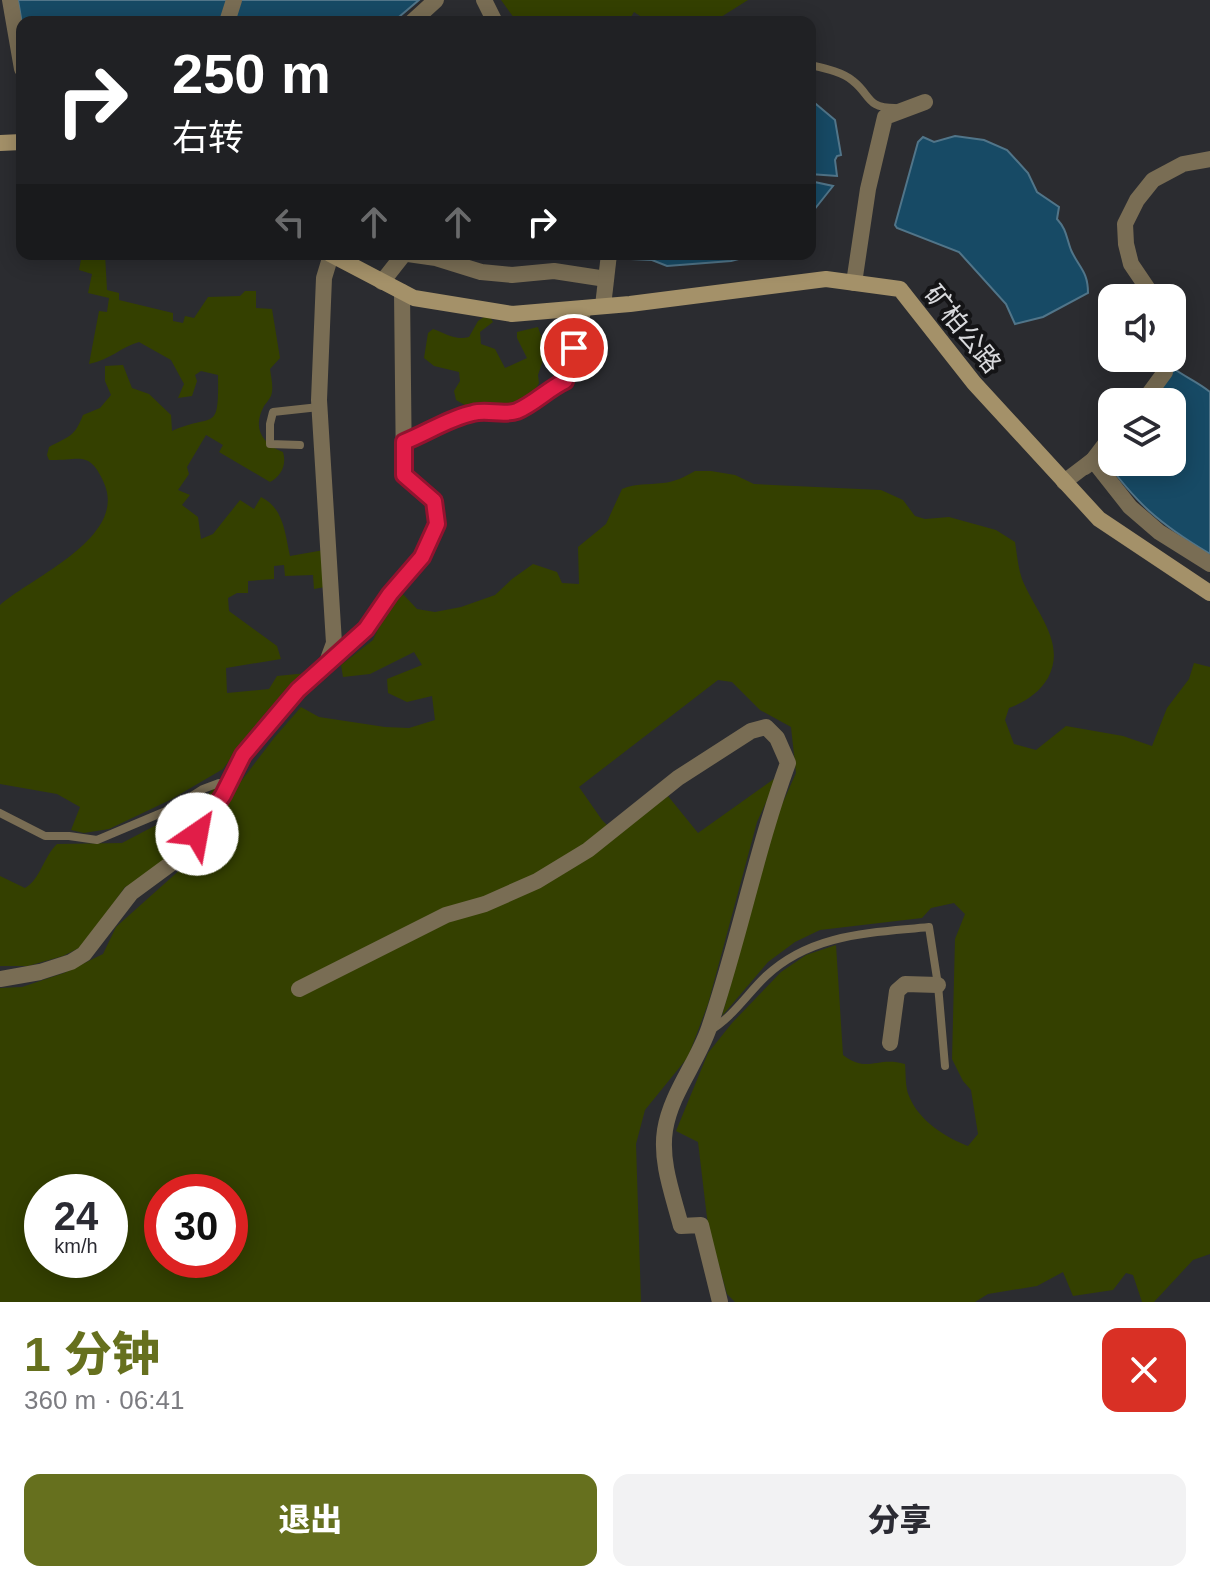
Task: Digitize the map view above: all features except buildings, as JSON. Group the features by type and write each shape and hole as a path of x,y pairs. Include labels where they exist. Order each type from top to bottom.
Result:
{"street":[{"path":"10,0 16,34"},
{"path":"419,16 436,0"},
{"path":"854,283 868,189 885,117 925,102"},
{"path":"1145,284 1131,264 1126,244 1125,224 1137,200 1153,180 1183,164 1210,159"},
{"path":"325,666 334,643 320,407 324,278 328,260"},
{"name":"矿柏公路","path":"341,260 414,298 512,314 826,279 900,289 974,383 1099,519 1210,593"},
{"path":"382,282 401,260"},
{"path":"442,260 481,272 512,275 554,271 606,279"},
{"path":"603,306 608,260"},
{"path":"0,979 40,972 71,962 84,954 131,893 184,854 228,785 243,755 298,690 366,629 390,594 422,557 437,524 434,501 404,475 402,292"},
{"path":"404,442 472,413 487,410 512,413 565,381 584,308"},
{"path":"1064,482 1098,453"},
{"path":"1093,460 1130,507 1149,524 1210,564"},
{"path":"299,989 446,915 485,904 537,881 588,850 678,778 751,731 766,727 777,738 788,763 751,876 708,1032 678,1092 665,1128 663,1156 681,1226 701,1225 720,1302"},
{"path":"890,1043 897,991 905,984 938,985"}],"lane":[{"path":"816,67 853,81 865,97 882,108 908,109"},
{"path":"300,445 270,444 273,412 320,407"},
{"path":"0,813 45,836 97,840 173,808 211,786 219,783 228,785"},
{"path":"708,1032 721,1024 768,975 792,957 839,937 929,927 945,1066"}],"green space":[{"path":"501,0 748,0 723,16 640,16 634,12 632,16 513,16"},
{"path":"81,260 105,260 107,290 119,293 119,300 173,313 173,321 183,323 185,316 194,318 208,297 240,296 245,291 256,291 256,308 272,309 280,358 270,369 272,393 261,414 259,428 269,445 283,452 282,470 270,482 219,452 223,445 206,435 187,467 189,474 178,490 190,495 182,505 198,517 201,539 213,534 240,500 254,509 261,497 269,502 282,522 290,556 324,550 325,587 314,589 313,575 285,576 284,565 274,566 274,579 248,581 248,593 237,593 228,598 229,611 277,646 281,659 226,668 227,693 269,689 277,676 307,673 223,769 170,800 109,829 84,833 71,830 80,807 57,794 0,784 0,605 73,554 102,521 108,503 99,472 82,459 49,460 47,455 49,447 74,432 83,415 100,408 111,395 105,381 105,366 123,365 132,388 149,394 171,415 172,431 205,421 215,414 218,375 201,371 195,375 197,381 192,396 178,398 184,384 171,360 139,342 89,364 99,311 107,312 109,298 88,293 92,274 79,270"},
{"path":"484,317 490,317 493,322 480,332 481,344 495,349 505,368 527,358 517,332 538,327 545,348 544,357 538,375 539,383 528,404 468,407 456,400 454,391 460,381 459,372 434,366 424,358 428,333 433,329 455,337 469,337"},
{"path":"695,471 711,471 735,475 754,484 881,490 903,500 915,516 925,519 949,517 996,530 1015,542 1022,579 1047,627 1054,652 1048,678 1040,688 1009,708 1005,720 1014,744 1036,750 1066,726 1123,736 1152,746 1167,708 1189,679 1194,663 1210,667 1210,1254 1193,1260 1154,1302 1142,1302 1133,1275 1126,1273 1113,1290 1073,1296 1063,1272 1037,1286 988,1294 975,1302 735,1302 727,1294 708,1226 698,1142 676,1131 708,1053 781,972 806,955 836,945 843,1055 859,1063 905,1064 909,1096 926,1120 950,1138 968,1146 978,1134 971,1090 952,1059 955,939 965,914 954,903 931,908 922,918 820,930 795,942 768,962 722,1016 775,820 796,773 791,727 760,710 732,682 718,680 579,787 616,834 668,796 698,833 778,776 757,822 708,1004 688,1057 645,1110 636,1144 641,1302 0,1302 0,988 22,987 64,973 103,954 116,927 192,859 229,797 301,707 319,717 385,727 409,728 435,720 432,696 407,702 388,693 387,679 422,665 414,652 370,674 343,677 341,665 373,640 386,611 401,592 417,609 435,612 461,607 495,595 533,564 557,572 562,583 579,584 578,547 606,524 622,489 679,479"},
{"path":"220,788 179,847 138,881 125,887 83,946 63,956 28,966 0,966 0,876 25,888 57,844 122,843 202,801 213,789"}],"water":[{"path":"18,0 229,0 224,16 21,16"},
{"path":"239,0 419,0 400,16 233,16"},
{"path":"816,104 835,120 841,155 835,160 837,176 816,174"},
{"path":"955,136 984,140 1007,150 1028,173 1037,192 1059,207 1057,219 1085,274 1088,293 1043,317 1015,324 1006,304 959,252 897,228 895,225 918,142 923,137 934,142"},
{"path":"816,182 833,186 816,207"},
{"path":"652,260 735,260 731,261 667,266"},
{"path":"1171,372 1180,372 1210,392 1210,554 1150,511 1117,476 1186,476 1186,388 1161,388"}],"route":[{"path":"197,834 223,795 243,755 298,690 366,629 390,594 422,557 437,524 434,501 404,475 404,442 472,413 487,410 512,413 521,409 565,381 574,348"}]}
